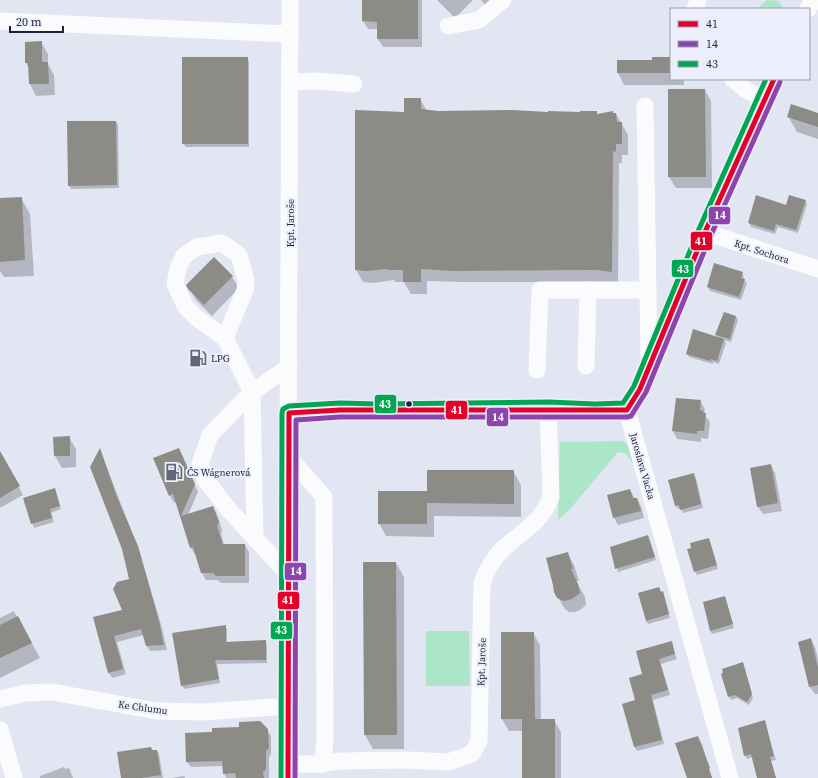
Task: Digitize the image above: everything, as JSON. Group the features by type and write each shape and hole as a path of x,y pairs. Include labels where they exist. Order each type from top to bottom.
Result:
{"street":[{"name":"Kpt. Jaroše","path":"290,0 291,82 288,456 288,706 290,773 340,761 400,760 448,762 472,754 480,741 482,583 488,568 499,553 532,526 547,508 551,497 548,409"},
{"path":"448,26 479,20 503,0"},
{"path":"0,21 290,34"},
{"path":"734,80 746,90 764,99"},
{"path":"289,413 340,410 627,410 640,390 705,232 774,80"},
{"path":"291,82 317,81 354,84"},
{"path":"645,106 649,366"},
{"name":"Kpt. Sochora","path":"705,232 818,269"},
{"path":"225,338 245,290 246,280 239,255 222,244 197,247 184,256 178,268 175,284 185,306 197,318 225,338 252,392 255,539"},
{"path":"537,370 540,290 648,290"},
{"path":"586,366 588,290"},
{"path":"288,574 229,510 205,479 200,464 210,435 252,392 289,367"},
{"name":"Jaroslava Vacka","path":"627,410 730,778"},
{"path":"288,456 324,497 325,738 323,764"},
{"name":"Ke Chlumu","path":"0,699 25,693 52,692 157,711 202,712 288,706"},
{"path":"0,730 14,778"}],"green space":[{"path":"767,0 779,1 782,8 759,8"},
{"path":"622,441 628,445 636,467 626,454 618,452 570,509 558,520 560,442"},
{"path":"426,631 469,631 470,686 426,686"}],"building":[{"path":"362,0 418,0 418,39 377,39 377,22 362,21"},
{"path":"42,41 42,62 48,62 49,84 29,84 28,63 25,63 25,42"},
{"path":"182,57 248,57 248,144 182,144"},
{"path":"652,57 670,57 670,73 617,73 617,60 652,60"},
{"path":"668,89 705,89 706,177 668,177"},
{"path":"404,98 421,98 421,109 438,111 597,111 597,114 613,111 613,113 616,113 617,122 622,122 622,144 616,144 616,152 613,151 612,272 597,270 453,271 421,269 421,282 403,282 403,270 355,270 355,110 404,112"},
{"path":"791,104 818,113 818,127 787,117"},
{"path":"67,121 116,121 117,185 68,186"},
{"path":"756,195 786,205 789,195 806,200 796,230 776,224 774,231 748,223"},
{"path":"22,197 25,260 0,262 0,198"},
{"path":"214,257 233,276 204,305 186,285"},
{"path":"714,263 743,272 741,278 745,279 739,297 707,287"},
{"path":"724,312 736,316 730,339 715,335"},
{"path":"693,329 724,339 717,361 711,359 711,361 686,354"},
{"path":"676,398 701,400 700,410 704,411 703,413 706,413 704,431 697,431 697,434 672,431"},
{"path":"70,436 70,456 54,456 53,437"},
{"path":"100,448 117,497 138,546 159,621 164,645 146,646 141,629 114,636 123,669 108,673 93,617 122,610 113,589 117,582 129,579 122,549 90,467"},
{"path":"179,448 195,484 181,516 213,506 219,522 217,526 223,544 245,544 245,576 216,576 213,573 201,573 193,547 190,548 173,494 169,496 153,458"},
{"path":"0,451 20,486 0,498"},
{"path":"771,464 778,503 757,507 750,468"},
{"path":"427,470 514,470 514,504 427,503 427,524 378,524 378,491 427,491"},
{"path":"694,473 701,504 680,510 679,505 675,506 668,480"},
{"path":"55,488 60,506 50,509 52,518 31,524 23,498"},
{"path":"630,489 633,498 637,498 641,511 613,518 607,495"},
{"path":"648,535 655,557 615,569 610,547"},
{"path":"709,538 717,565 694,572 687,549 691,548 690,543"},
{"path":"568,552 573,569 571,569 578,584 580,593 572,599 564,601 557,598 554,592 546,558"},
{"path":"363,562 396,562 397,735 364,735"},
{"path":"659,587 661,592 663,591 669,614 646,621 638,593"},
{"path":"725,596 733,624 710,631 703,602"},
{"path":"18,616 32,643 0,658 0,625"},
{"path":"226,625 226,642 266,640 266,660 215,660 219,679 181,686 172,633"},
{"path":"501,632 534,632 535,719 555,719 555,778 522,778 522,719 501,719"},
{"path":"811,638 818,668 818,685 809,687 798,642"},
{"path":"672,641 675,654 659,659 668,690 651,695 662,740 634,747 622,704 635,700 629,678 642,674 636,651"},
{"path":"743,662 752,694 747,702 735,695 728,697 721,674 723,673 722,669"},
{"path":"765,720 774,756 770,757 776,778 757,778 751,754 744,756 738,728"},
{"path":"260,721 268,729 269,748 266,751 266,769 263,772 264,778 236,778 235,773 223,774 222,761 186,762 185,733 212,732 212,728 239,727 239,722"},
{"path":"698,736 710,768 712,778 687,778 675,743"},
{"path":"151,747 152,750 157,750 161,775 142,778 121,778 117,752"}],"transit line":[{"name":"43","path":"281,778 283,409 289,406 340,403 623,403 634,386 699,229 766,80"},
{"name":"41","path":"288,778 289,413 340,410 627,410 640,389 705,232 774,80"},
{"name":"14","path":"295,778 296,420 340,417 631,416 646,392 711,235 780,82"}],"place":[{"name":"LPG","path":"198,358"},
{"name":"ČS Wágnerová","path":"174,472"}]}
